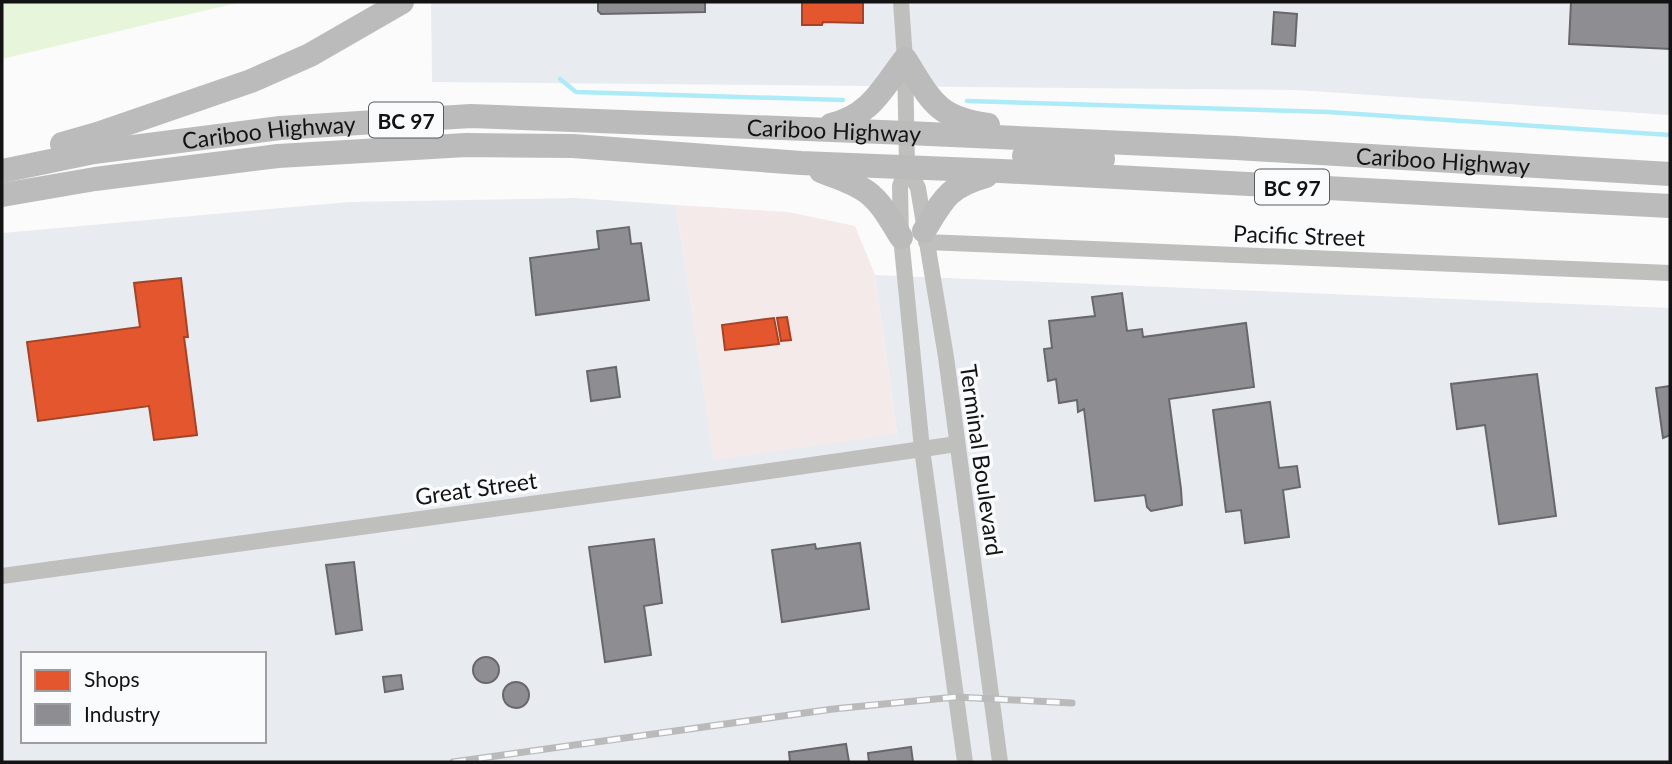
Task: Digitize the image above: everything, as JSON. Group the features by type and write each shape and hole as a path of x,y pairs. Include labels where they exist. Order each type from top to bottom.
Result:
{"highway":[{"path":"2,162 97,134 251,81 310,55 402,2"},
{"path":"814,129 846,121 860,113 872,102 905,59 930,98 939,108 957,119 1100,142"},
{"name":"Cariboo Highway","path":"2,171 94,152 280,128 471,116 1236,148 1670,174"},
{"path":"573,146 589,139 865,151 883,149 895,144 907,133"},
{"name":"Cariboo Highway","path":"2,195 95,179 278,156 466,145 573,146 801,163 1670,206"},
{"path":"908,167 931,154 1146,160 1187,157 1236,148"},
{"path":"801,163 866,190 917,237 956,187 1001,171"},
{"path":"1582,201 1603,191 1620,189 1670,191"}],"street":[{"name":"Terminal Boulevard","path":"901,2 908,167 900,187 917,237 946,357 1000,762"},
{"name":"Terminal Boulevard","path":"908,167 918,188 922,449 965,762"},
{"name":"Pacific Street","path":"917,237 1670,273"},
{"name":"Great Street","path":"2,576 957,444"}],"shaded area":[{"path":"431,2 1670,2 1670,115 1296,90 432,82"},
{"path":"576,198 676,205 714,460 897,434 875,275 1670,308 1670,762 2,762 2,233 349,202"},
{"path":"676,205 788,212 855,226 875,275 897,435 714,461"}],"green space":[{"path":"2,2 241,2 2,59"}],"building: Shops":[{"path":"802,2 863,2 863,23 823,22 822,25 802,25"},
{"path":"181,278 188,337 184,337 197,435 154,440 149,406 38,421 27,342 140,327 134,283"},
{"path":"787,317 791,340 781,341 777,318"},
{"path":"774,318 779,344 725,350 722,325"}],"building: Industry":[{"path":"598,2 705,2 705,12 601,14 598,11"},
{"path":"1571,2 1670,2 1670,49 1569,44"},
{"path":"1274,12 1297,14 1295,46 1272,44"},
{"path":"629,227 631,244 641,243 649,300 536,315 530,258 599,249 597,231"},
{"path":"1122,293 1127,331 1142,329 1143,337 1246,323 1254,387 1169,399 1182,505 1151,511 1147,507 1145,495 1095,501 1084,409 1078,412 1077,400 1059,403 1056,379 1048,381 1044,349 1052,348 1049,321 1095,316 1092,297"},
{"path":"616,367 620,397 591,401 587,371"},
{"path":"1537,374 1556,516 1499,524 1485,425 1457,429 1451,384"},
{"path":"1670,386 1670,435 1663,438 1656,388"},
{"path":"1270,402 1279,468 1297,466 1300,487 1283,490 1289,537 1245,543 1241,510 1226,512 1213,410"},
{"path":"654,539 662,603 644,606 651,655 605,662 589,547"},
{"path":"860,543 869,609 782,622 772,550 815,544 816,549"},
{"path":"354,562 362,630 336,634 326,565"},
{"path":"486,657 495,661 499,670 495,679 486,683 477,679 473,670 477,661"},
{"path":"401,675 403,689 385,692 383,677"},
{"path":"516,682 525,686 529,695 525,704 516,708 507,704 503,695 507,686"},
{"path":"846,744 849,762 790,762 789,752"},
{"path":"911,747 913,762 869,762 868,753"}],"waterway":[{"path":"560,79 576,92 843,100"},
{"path":"967,101 1328,112 1670,135"}],"railway":[{"path":"453,762 833,709 956,697 1072,703"}]}
